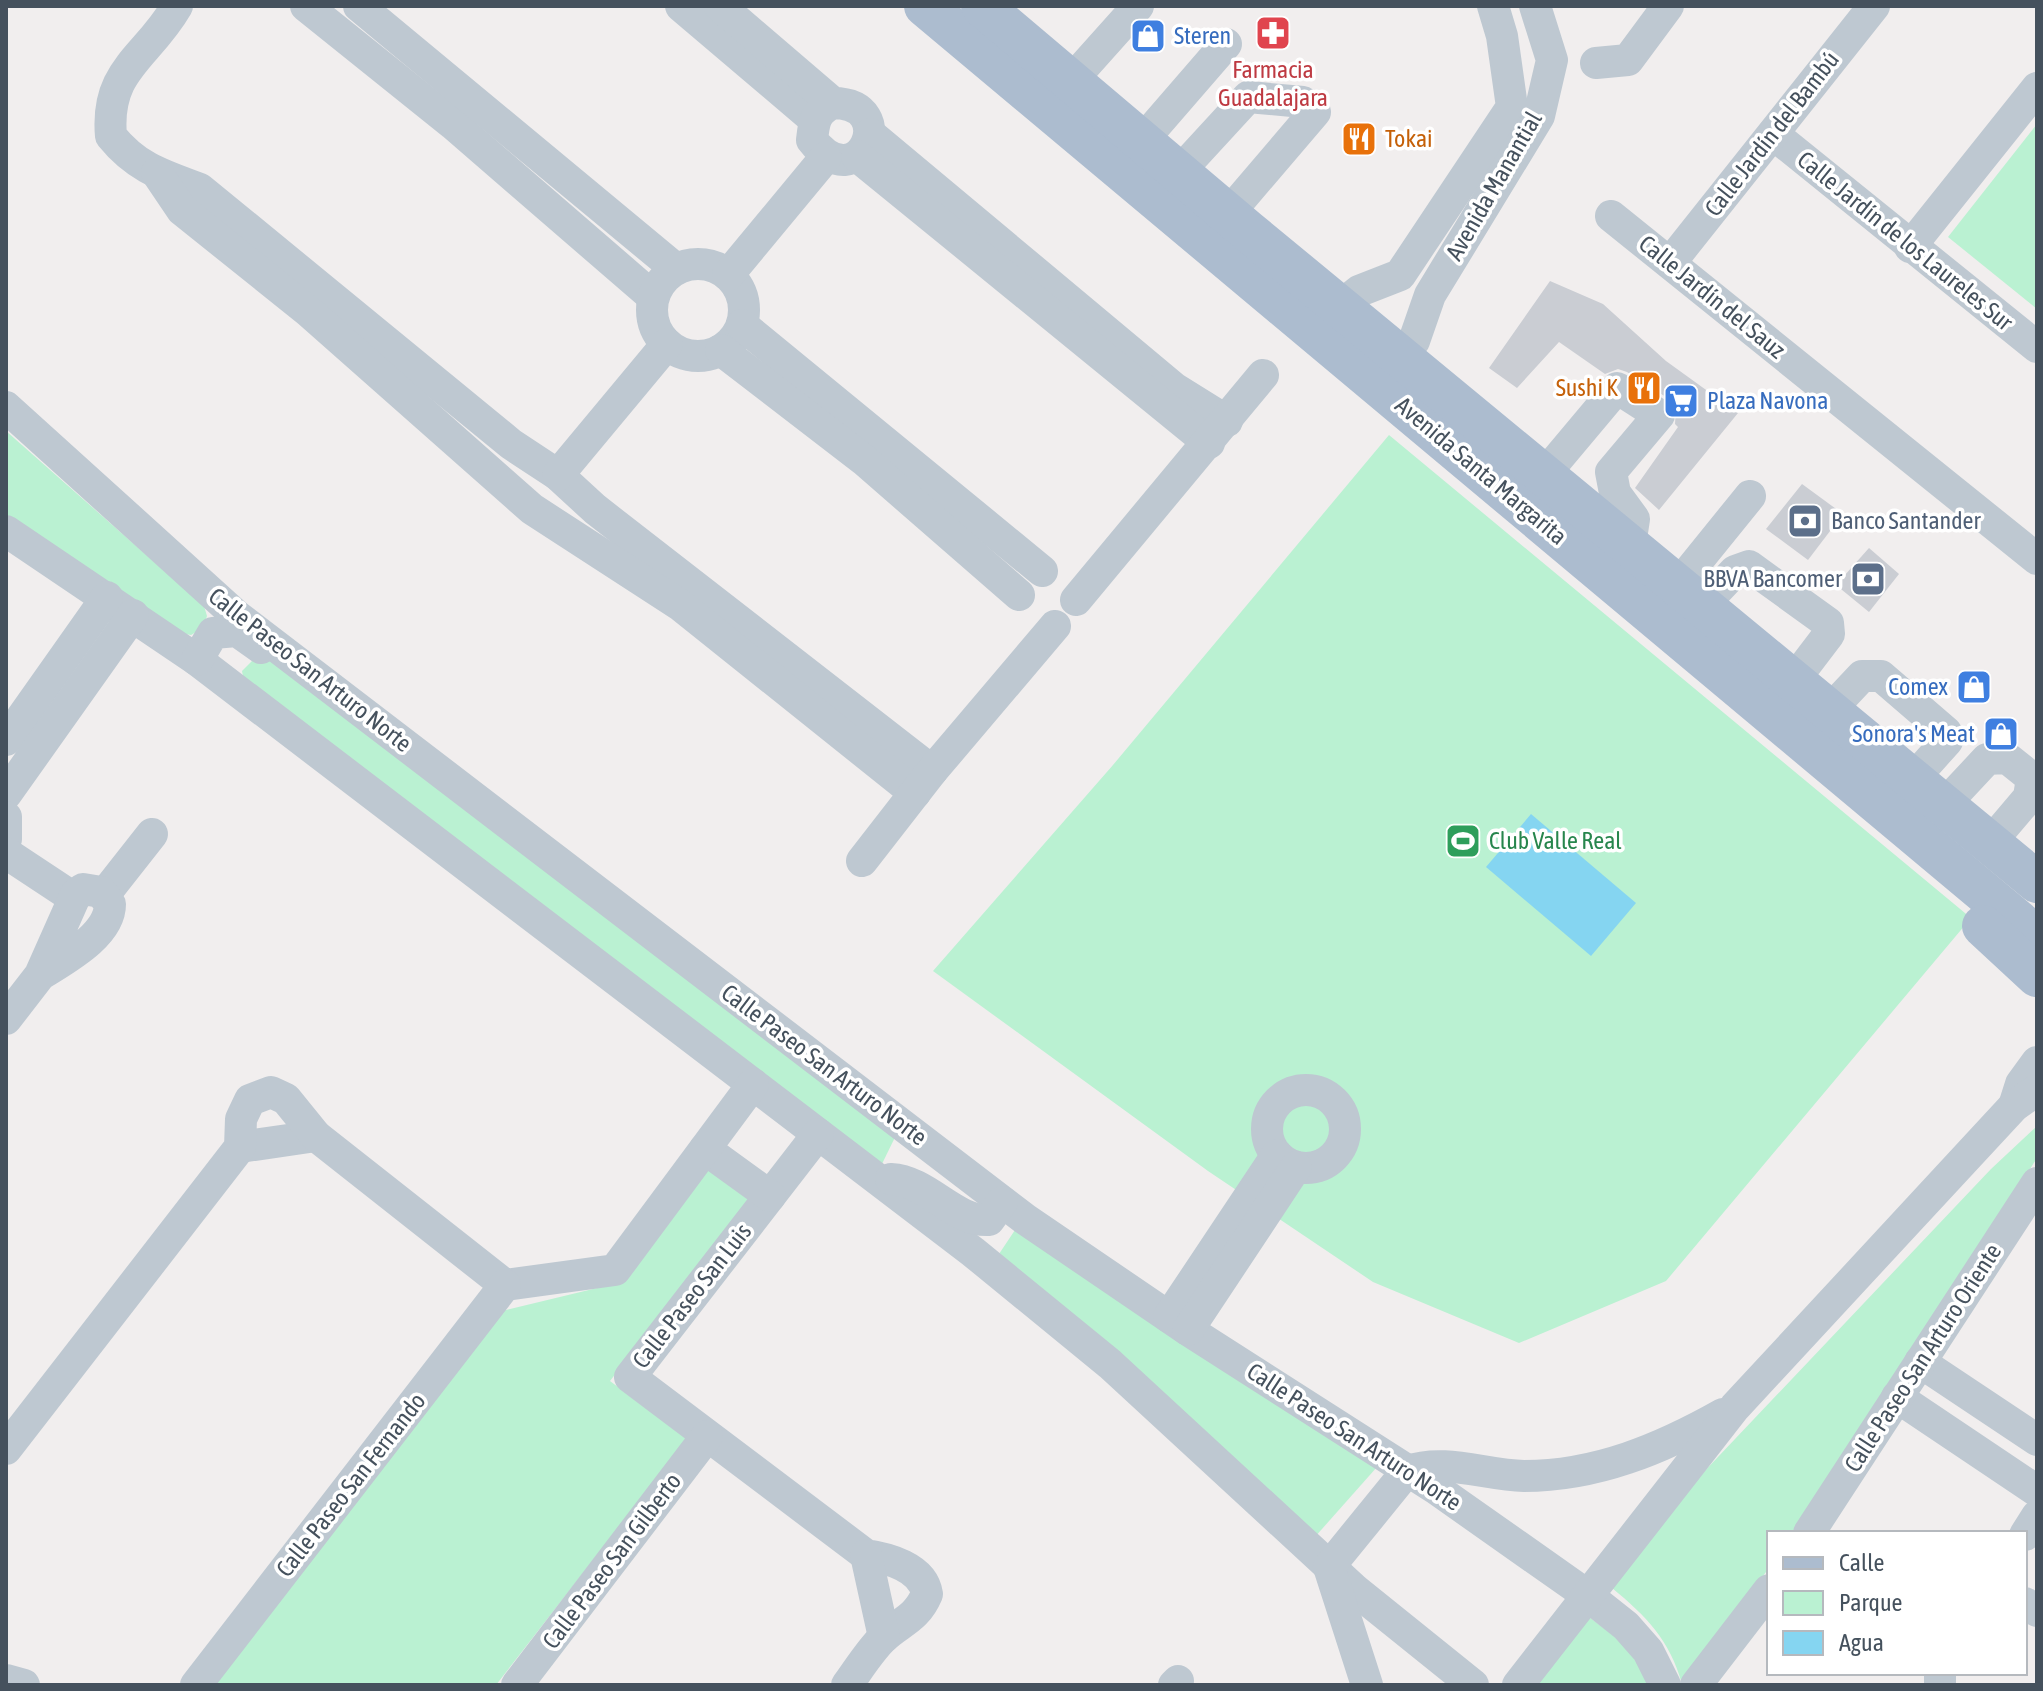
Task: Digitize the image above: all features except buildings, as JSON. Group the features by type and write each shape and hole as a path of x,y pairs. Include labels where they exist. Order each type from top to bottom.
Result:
{"main road":[{"name":"Avenida Santa Margarita","path":"925,6 1131,154 1179,172 2037,882"},
{"name":"Avenida Santa Margarita","path":"982,6 1071,81 1131,154 1273,297 2037,937"},
{"path":"1131,154 1129,156 1144,157 1219,218 1238,223"},
{"path":"1273,297 1368,363 1392,363 1401,357"},
{"path":"1928,792 1893,773 1832,731 1823,730 1822,757 1859,811 2037,976"}],"street":[{"path":"177,6 147,48 124,71 112,94 109,113 111,136 128,158 200,189 532,509 680,605 720,621"},
{"path":"306,6 462,112 676,269"},
{"path":"359,6 462,112 653,297"},
{"path":"681,6 823,111"},
{"path":"720,6 823,111"},
{"path":"1071,81 1138,6"},
{"name":"Avenida Manantial","path":"1401,357 1419,330 1430,295 1503,150 1512,107 1502,36 1493,6"},
{"name":"Avenida Manantial","path":"1340,306 1359,291 1400,275 1503,150 1539,116 1552,60 1535,6"},
{"path":"1596,63 1628,60 1668,6"},
{"name":"Calle Jardín del Bambú","path":"1670,263 1874,6"},
{"path":"1131,154 1226,44"},
{"path":"1910,247 2037,88"},
{"path":"1179,172 1248,97 1303,102 1315,112 1238,223"},
{"path":"847,103 860,109 868,121 864,145 842,161 825,158 812,140 823,111 847,103"},
{"name":"Calle Jardín de los Laureles Sur","path":"1773,134 2037,347"},
{"path":"864,145 1020,275 1174,388 1218,432"},
{"path":"728,275 825,158"},
{"name":"Calle Jardín del Sauz","path":"1611,216 2037,559"},
{"path":"693,264 712,266 728,275 742,298 742,325 734,340 721,350 693,356 667,344 657,331 652,314 653,297 662,281 676,269 693,264"},
{"path":"316,301 545,467 720,621 923,782"},
{"path":"742,325 874,449 1019,595"},
{"path":"508,487 515,467 545,467 667,344"},
{"path":"721,350 874,449 1042,571 1066,577 1073,587 1076,600"},
{"path":"862,861 923,782 1055,626 1066,620 1076,600 1263,375"},
{"path":"1544,475 1617,388 1659,415 1611,472 1615,493 1634,519 1630,545"},
{"name":"Calle Paseo San Arturo Norte","path":"6,407 238,617 1002,1202 1178,1323 1407,1471 1587,1595 1626,1626 1648,1651 1665,1685"},
{"path":"1690,595 1750,496"},
{"path":"561,528 576,515 583,498"},
{"path":"6,531 197,660 876,1178 1110,1364 1329,1567 1473,1685"},
{"path":"1690,595 1749,566 1828,623 1829,634 1794,680"},
{"path":"1042,571 1026,579 1019,595 1021,609 1029,620 1041,626 1055,626"},
{"path":"6,740 120,606"},
{"path":"6,794 120,606"},
{"path":"197,660 213,633 237,631 304,677 319,678"},
{"path":"1830,710 1862,676 1881,676 1946,732 1947,741 1928,792"},
{"path":"1928,792 1987,759 2007,758 2032,778 2029,797 1990,843"},
{"path":"6,817 6,839"},
{"path":"89,896 152,834"},
{"path":"6,853 89,896 110,912 81,947 40,975 6,1019"},
{"path":"1518,1685 1735,1407 2026,1101 2037,1062"},
{"path":"6,1449 240,1147 241,1119 250,1100 271,1092 286,1099 316,1136 505,1285 615,1270 753,1084"},
{"name":"Calle Paseo San Luis","path":"818,1134 630,1377 866,1555 892,1559 926,1587 924,1601 903,1626 884,1637 847,1685"},
{"path":"240,1147 316,1136"},
{"path":"705,1149 770,1196"},
{"path":"1178,1323 1286,1161"},
{"path":"876,1178 908,1180 975,1221 989,1220 1002,1202"},
{"name":"Calle Paseo San Arturo Oriente","path":"1810,1531 2037,1183"},
{"name":"Calle Paseo San Fernando","path":"196,1685 505,1285"},
{"path":"1920,1362 2037,1440"},
{"path":"1897,1397 2037,1491"},
{"path":"1329,1567 1407,1471 1445,1465 1525,1476 1591,1468 1649,1451 1735,1407"},
{"name":"Calle Paseo San Gilberto","path":"517,1685 707,1436"},
{"path":"866,1555 884,1637"},
{"path":"1329,1567 1367,1685"},
{"path":"1696,1685 1767,1593"},
{"path":"6,1680 24,1685"}],"green space":[{"path":"2037,124 2037,309 1948,237"},
{"path":"6,431 204,606 207,616 203,628 191,635 180,633 6,515"},
{"name":"Club Valle Real","path":"1389,435 1971,918 1666,1281 1519,1343 1373,1282 1208,1171 933,971 1113,765"},
{"path":"267,646 900,1127 880,1168 244,681 242,671"},
{"path":"2037,1126 2037,1158 1795,1531 1767,1531 1767,1571 1682,1684 1664,1642 1636,1609 1612,1588 1681,1496 1991,1169"},
{"path":"708,1169 749,1200 610,1381 687,1439 496,1685 214,1685 498,1312 622,1282"},
{"path":"1015,1230 1377,1467 1314,1538 995,1260"},
{"path":"1589,1617 1626,1645 1650,1685 1537,1685"}],"water":[{"path":"1531,814 1636,903 1591,956 1486,867"}],"place":[{"name":"Farmacia Guadalajara","path":"1273,33"},
{"name":"Steren","path":"1148,36"},
{"name":"Tokai","path":"1359,139"},
{"name":"Sushi K","path":"1644,388"},
{"name":"Plaza Navona","path":"1681,401"},
{"name":"Banco Santander","path":"1805,521"},
{"name":"BBVA Bancomer","path":"1868,579"},
{"name":"Comex","path":"1974,687"},
{"name":"Sonora's Meat","path":"2001,734"},
{"name":"Club Valle Real","path":"1463,841"}]}
